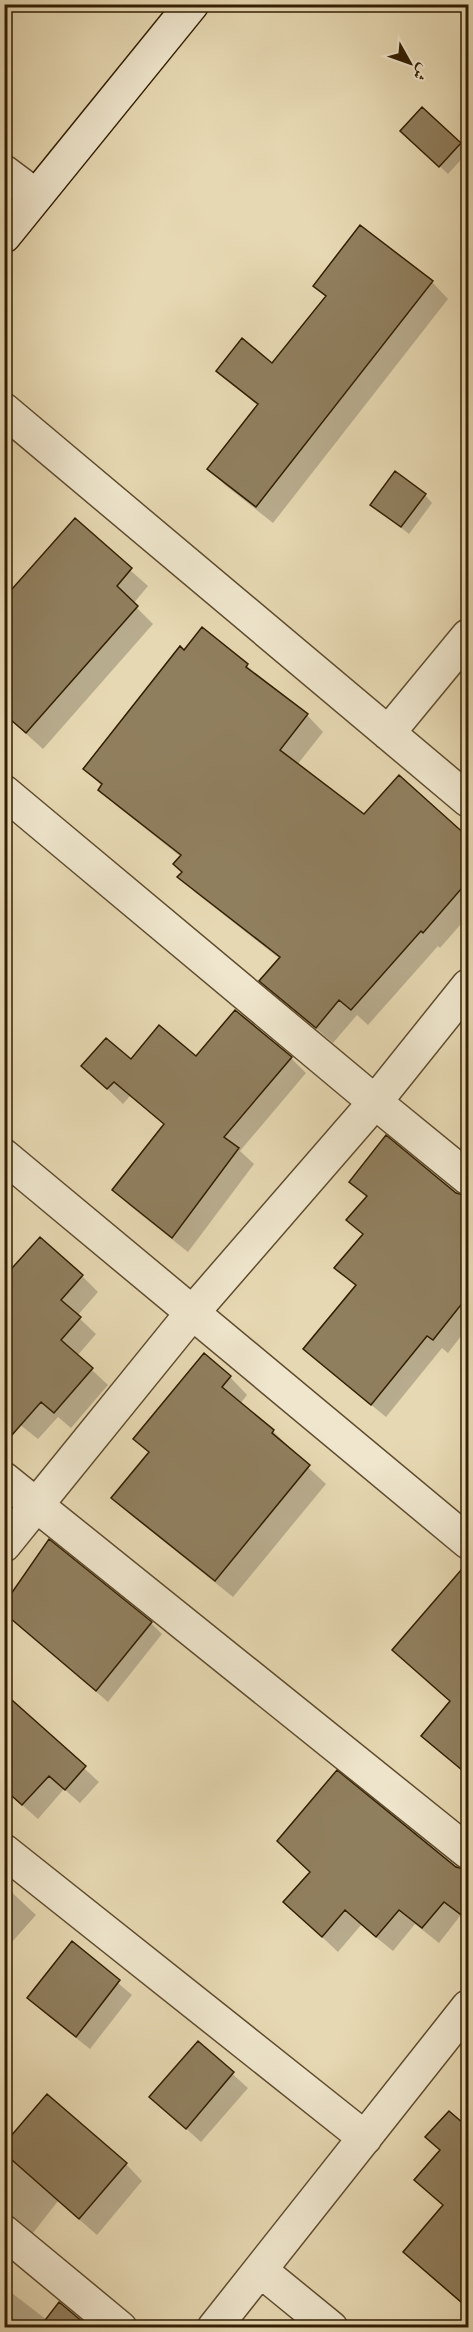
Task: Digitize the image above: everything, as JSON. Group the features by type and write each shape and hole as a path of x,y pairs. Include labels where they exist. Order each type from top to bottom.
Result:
{"street":[{"path":"4,236 192,4"},
{"path":"4,172 36,196"},
{"path":"4,410 468,800"},
{"path":"388,733 468,636"},
{"path":"4,792 468,1178"},
{"path":"4,1545 192,1313 375,1102 468,986"},
{"path":"4,1156 468,1542"},
{"path":"4,1479 468,1852"},
{"path":"4,1851 365,2138"},
{"path":"214,2328 468,2007"},
{"path":"4,2232 120,2328"},
{"path":"260,2270 331,2328"}],"building":[{"path":"422,107 461,143 439,167 400,131"},
{"path":"360,225 433,281 256,507 207,469 258,404 216,371 242,338 272,363 326,296 313,286"},
{"path":"395,471 426,494 401,527 370,505"},
{"path":"75,518 132,568 117,586 138,606 26,733 4,714 4,598"},
{"path":"202,627 248,664 246,667 308,714 280,750 364,814 399,775 468,837 468,881 351,1010 339,1000 316,1028 259,981 280,957 177,877 182,872 173,864 181,855 98,790 102,784 83,769 180,646 184,650"},
{"path":"235,1010 292,1057 224,1137 239,1148 172,1238 112,1190 164,1124 114,1082 107,1089 81,1066 106,1038 131,1059 159,1025 196,1056"},
{"path":"386,1135 456,1193 468,1196 468,1296 433,1340 427,1336 371,1405 303,1349 356,1285 334,1268 363,1234 346,1220 367,1196 349,1182"},
{"path":"40,1237 83,1275 61,1300 81,1317 61,1340 93,1368 54,1413 41,1402 4,1444 4,1277"},
{"path":"204,1353 231,1376 222,1387 274,1430 272,1433 310,1465 215,1581 111,1498 149,1452 133,1439"},
{"path":"49,1539 152,1622 96,1691 4,1613 4,1604"},
{"path":"468,1562 468,1775 421,1736 450,1701 392,1650"},
{"path":"4,1693 86,1766 65,1790 49,1776 22,1805 4,1789"},
{"path":"337,1770 456,1867 468,1870 468,1920 444,1902 422,1928 399,1910 376,1937 345,1910 322,1937 283,1902 310,1872 277,1841"},
{"path":"72,1941 120,1980 76,2037 27,1998"},
{"path":"198,2041 234,2072 186,2129 149,2097"},
{"path":"47,2094 127,2163 79,2219 4,2153 4,2144"},
{"path":"449,2111 463,2123 468,2118 468,2308 403,2252 443,2205 414,2180 440,2150 425,2137"},
{"path":"59,2302 90,2328 39,2328"}]}
